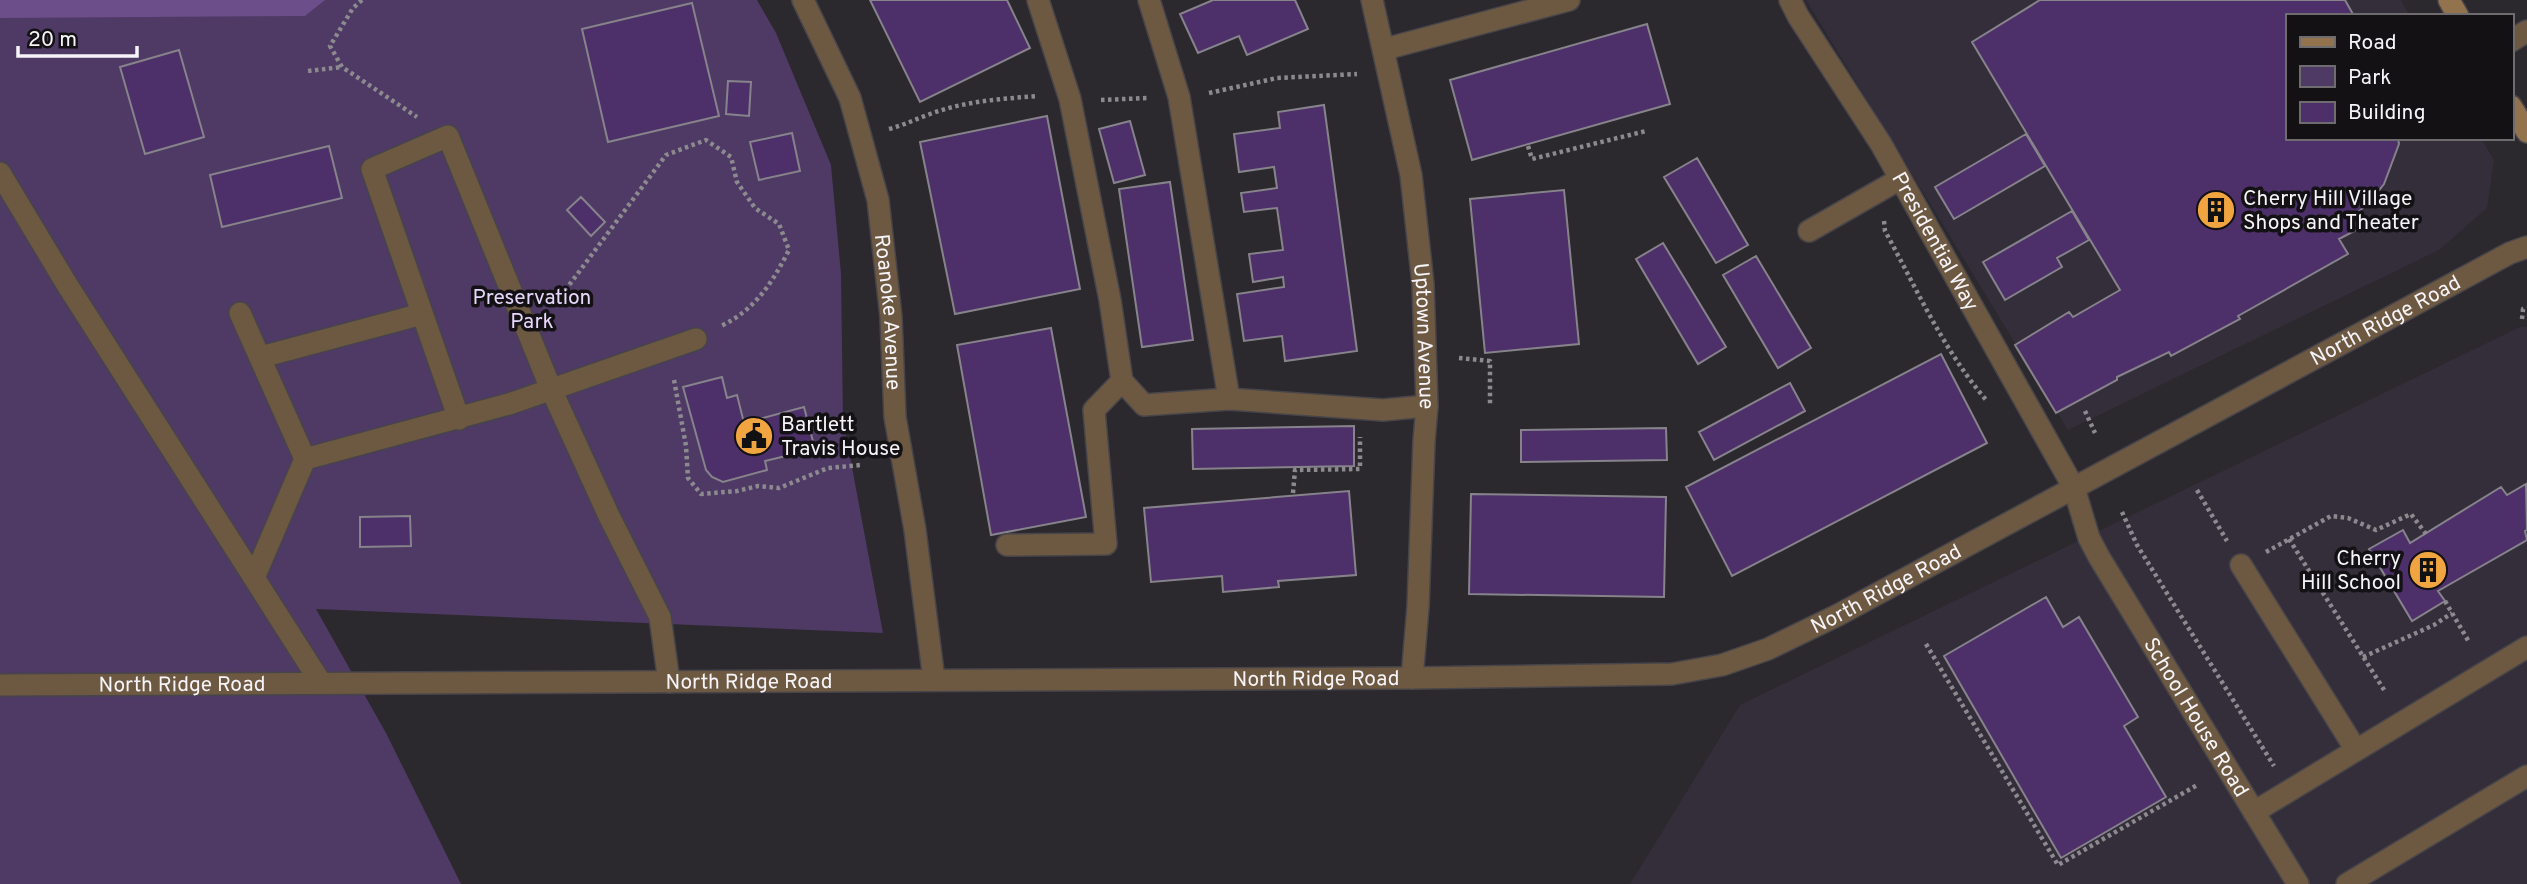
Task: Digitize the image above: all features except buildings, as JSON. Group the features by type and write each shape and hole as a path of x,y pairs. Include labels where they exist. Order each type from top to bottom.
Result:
{"main road":[{"path":"2513,109 2527,132"}],"street":[{"name":"Roanoke Avenue","path":"803,0 850,98 878,200 891,317 895,417 915,530 934,680"},
{"path":"1038,0 1070,99 1110,300 1122,381 1144,405 1229,399 1383,410 1427,406"},
{"path":"1149,0 1178,96 1229,399"},
{"name":"Uptown Avenue","path":"1372,0 1411,175 1423,284 1427,406 1412,678"},
{"path":"1385,49 1569,0"},
{"name":"Presidential Way","path":"1790,0 1900,179 2074,488"},
{"path":"459,419 372,169 448,136 551,389 609,516 660,617 668,681"},
{"path":"0,173 66,283 321,683"},
{"path":"1809,230 1900,179"},
{"name":"North Ridge Road","path":"0,685 1412,678 1672,674 1722,665 1768,649 1838,615 2498,259 2527,247"},
{"path":"240,313 305,459 254,578"},
{"path":"261,358 422,314"},
{"path":"305,459 459,419 695,339"},
{"path":"1007,545 1106,544 1094,410 1122,381"},
{"name":"School House Road","path":"2074,488 2089,538 2099,557 2254,812 2527,647"},
{"path":"2241,565 2356,750"},
{"path":"2347,884 2527,776"},
{"path":"2254,812 2298,884"}],"path":[{"path":"362,0 330,46 342,67 448,136"},
{"path":"308,71 342,67"},
{"path":"1206,93 1277,78 1357,74"},
{"path":"890,129 931,113 981,100 1040,96"},
{"path":"1098,101 1161,97"},
{"path":"1528,146 1532,159 1647,131"},
{"path":"561,296 666,155 706,140 731,157 737,182 755,208 779,225 789,250 771,285 739,318 695,339"},
{"path":"1884,217 1885,231 1944,344 1966,377 1989,403"},
{"path":"2522,319 2523,309 2527,308"},
{"path":"1459,358 1490,360 1490,405"},
{"path":"674,380 686,446 688,478 701,494 758,486 779,488 828,468 861,465"},
{"path":"2085,411 2095,433"},
{"path":"1293,493 1295,470 1360,469 1360,435 1371,436"},
{"path":"2197,490 2241,565 2331,516 2348,519 2376,530 2411,514 2426,534"},
{"path":"2122,512 2137,545 2279,774"},
{"path":"2289,539 2386,693"},
{"path":"2445,601 2469,642"},
{"path":"2363,657 2434,625 2452,613"},
{"path":"1926,644 2058,865 2199,784"}],"shaded area":[{"path":"0,0 325,0 305,16 0,18"},
{"path":"1806,0 2401,0 2409,14 2286,14 2286,140 2482,140 2494,160 2487,208 2439,250 2068,430"},
{"path":"2522,326 2527,327 2527,884 1630,884 1740,705"}],"green space":[{"name":"Preservation Park","path":"0,0 757,0 776,33 831,165 841,274 843,419 883,633 316,609 386,733 461,884 0,884"}],"place":[{"name":"Cherry Hill Village Shops and Theater","path":"2216,210"},
{"name":"Bartlett Travis House","path":"754,436"},
{"name":"Cherry Hill School","path":"2428,570"}]}
